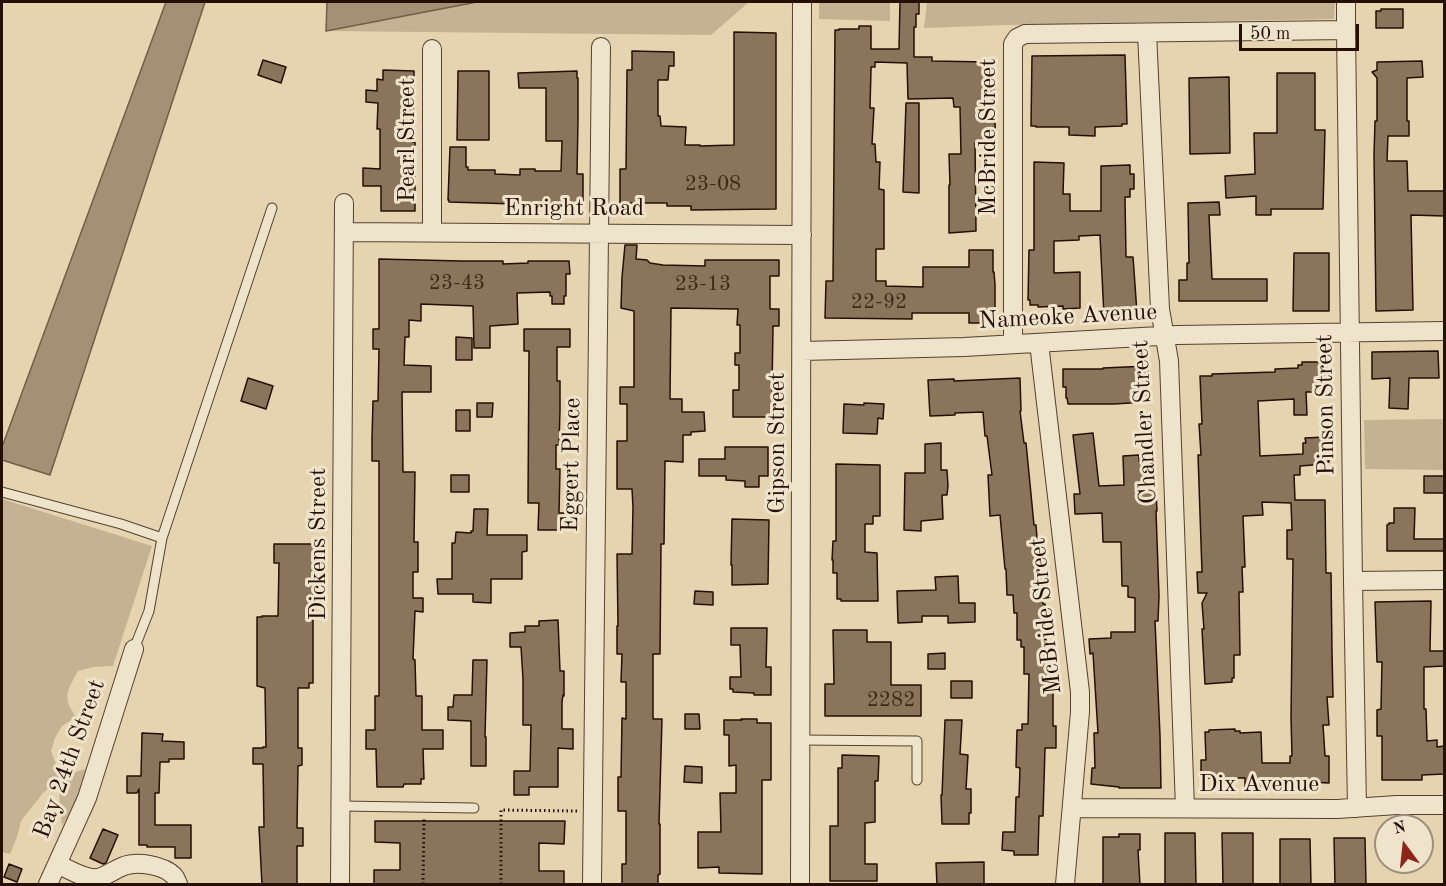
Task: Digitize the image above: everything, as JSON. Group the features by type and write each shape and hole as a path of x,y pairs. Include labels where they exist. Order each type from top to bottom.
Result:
{"street":[{"name":"Gipson Street","path":"800,885 802,2"},
{"name":"Pinson Street","path":"1346,2 1357,808"},
{"path":"1147,33 1346,30"},
{"name":"McBride Street","path":"1013,344 1013,44 1017,38 1025,34 1147,33"},
{"name":"Chandler Street","path":"1147,33 1160,309 1169,361 1185,808"},
{"name":"Eggert Place","path":"592,885 601,46"},
{"name":"Pearl Street","path":"432,49 432,232"},
{"name":"Dickens Street","path":"340,885 344,203"},
{"name":"Enright Road","path":"345,231 802,235"},
{"name":"Nameoke Avenue","path":"802,351 964,347 1165,336 1444,331"},
{"name":"McBride Street","path":"1039,343 1080,692 1065,885"},
{"path":"1353,581 1444,580"},
{"name":"Bay 24th Street","path":"48,885 87,798 134,649"},
{"name":"Dix Avenue","path":"1072,808 1337,809 1444,805"},
{"path":"57,864 88,877 98,878 126,865 136,863 150,865 161,868 174,876 178,885"}],"lane":[{"path":"134,649 149,611 162,538 272,208"},
{"path":"2,492 121,524 162,538"},
{"path":"800,740 917,741 917,780"},
{"path":"341,806 474,808"}],"path":[{"path":"423,885 424,808"},
{"path":"501,885 501,810 579,811"}],"shaded area":[{"path":"166,2 205,2 50,475 2,460 2,447"},
{"path":"327,2 749,2 711,35 326,31"},
{"path":"327,2 477,2 326,31"},
{"path":"819,2 890,2 890,21 819,19"},
{"path":"927,2 1335,2 1334,19 924,28"},
{"path":"1444,419 1444,470 1365,469 1364,420"},
{"path":"2,499 152,546 113,666 93,667 78,671 69,689 69,704 76,717 62,726 51,751 57,767 67,774 86,769 78,800 62,826 59,792 53,785 43,793 21,821 10,854 2,852"}],"building":[{"path":"900,2 919,2 919,14 916,14 916,27 914,27 914,57 932,57 932,61 988,62 988,65 994,65 996,142 975,143 976,231 949,233 949,154 961,154 960,107 954,107 953,98 908,99 907,63 875,62 875,67 871,67 870,108 874,108 872,144 875,144 876,162 880,162 879,189 884,190 884,249 876,249 876,281 886,281 886,286 923,287 923,267 969,267 969,250 993,250 995,323 969,323 969,313 912,313 912,319 825,318 826,281 833,281 835,30 871,26 871,49 899,49"},
{"path":"1381,9 1403,9 1403,28 1376,28 1376,11 1381,11"},
{"path":"734,32 776,33 776,209 691,210 691,206 667,206 667,203 620,203 620,169 626,169 627,70 632,70 632,51 674,52 674,66 669,66 668,80 658,80 658,116 660,116 661,126 686,127 685,145 734,145"},
{"path":"1125,55 1127,124 1095,127 1095,136 1069,135 1069,127 1031,126 1032,56"},
{"path":"263,60 286,67 281,83 258,75"},
{"path":"1422,61 1423,77 1407,78 1409,136 1388,136 1387,161 1407,161 1408,191 1444,191 1444,216 1411,215 1413,310 1376,311 1374,155 1377,78 1372,72 1377,70 1377,62"},
{"path":"383,70 414,71 415,211 381,211 381,186 363,186 363,168 380,169 378,103 366,102 366,90 377,91 377,79 383,80"},
{"path":"458,71 489,71 489,140 457,140"},
{"path":"577,71 577,174 583,174 583,204 449,202 450,147 466,147 468,170 495,170 495,174 520,175 520,169 561,171 562,141 546,141 546,88 519,88 518,73"},
{"path":"1277,73 1315,73 1315,130 1325,130 1323,209 1271,209 1271,215 1256,215 1256,196 1226,198 1225,176 1255,174 1254,133 1277,133"},
{"path":"1229,77 1230,153 1190,154 1189,78"},
{"path":"906,103 919,103 919,193 903,192"},
{"path":"1034,162 1064,163 1063,194 1070,194 1070,211 1101,211 1101,166 1130,165 1130,174 1134,174 1134,189 1130,189 1130,197 1125,197 1126,257 1133,257 1137,313 1104,316 1100,235 1079,236 1079,240 1054,241 1054,273 1080,272 1080,308 1063,309 1063,306 1030,305 1030,300 1028,300 1029,250 1034,250"},
{"path":"1219,202 1220,215 1209,215 1212,279 1267,279 1267,301 1179,301 1179,280 1187,280 1187,263 1189,263 1188,203"},
{"path":"625,245 637,245 636,259 663,265 705,266 705,260 779,260 779,276 770,276 770,309 779,309 779,326 773,326 772,391 778,391 778,417 733,417 733,390 739,390 739,365 735,365 735,353 740,353 738,309 671,308 670,399 682,399 682,412 704,412 705,431 683,435 683,462 665,461 664,544 661,544 660,654 653,654 653,719 662,719 658,885 622,885 622,864 626,864 626,811 618,811 622,718 626,719 626,682 621,682 622,654 617,654 617,554 632,554 633,507 632,489 617,489 617,441 627,441 627,404 620,404 620,387 634,387 634,311 621,308"},
{"path":"1294,253 1329,253 1329,311 1293,311"},
{"path":"379,259 503,261 503,264 528,263 528,261 569,261 570,274 566,274 564,304 552,304 550,292 517,293 518,324 490,326 490,348 474,348 473,306 421,304 421,321 409,320 409,337 405,337 404,365 431,366 431,392 402,392 403,472 415,472 414,542 418,542 418,572 413,572 413,598 423,598 423,612 415,611 413,659 415,660 416,696 422,696 422,730 443,730 443,749 423,749 424,779 421,779 421,784 404,784 403,787 377,787 376,749 366,749 366,730 375,730 375,696 379,696 379,461 372,461 372,438 373,401 378,401 379,349 373,349 373,329 379,329"},
{"path":"524,329 570,329 570,347 557,347 560,410 556,469 560,469 559,513 573,513 573,530 538,530 539,503 528,503 529,351 524,351"},
{"path":"456,337 472,338 472,360 456,360"},
{"path":"1438,351 1439,378 1409,378 1408,409 1389,408 1390,378 1372,379 1372,352"},
{"path":"1302,362 1322,362 1322,365 1326,365 1326,392 1306,392 1307,415 1294,415 1294,399 1258,401 1260,456 1303,454 1305,438 1325,437 1325,441 1328,441 1329,462 1300,466 1300,475 1294,475 1295,500 1325,500 1326,573 1331,573 1333,697 1327,697 1329,725 1323,725 1325,756 1329,756 1329,783 1309,782 1309,779 1276,779 1277,789 1245,790 1245,778 1201,778 1201,760 1206,760 1205,732 1235,729 1240,733 1261,732 1262,763 1290,763 1290,756 1292,756 1293,559 1287,559 1287,530 1292,530 1291,503 1262,502 1263,515 1243,516 1245,567 1242,567 1243,592 1239,592 1240,655 1234,655 1232,682 1205,684 1202,603 1207,593 1198,593 1197,572 1202,572 1198,455 1201,455 1199,424 1202,424 1200,376 1275,372 1275,369 1298,368"},
{"path":"1148,366 1148,395 1144,395 1145,402 1068,404 1066,387 1063,387 1063,369"},
{"path":"248,378 273,386 266,409 241,401"},
{"path":"1020,378 1020,411 1024,443 1026,443 1034,525 1036,525 1043,604 1045,604 1048,659 1051,659 1053,726 1056,726 1056,748 1045,748 1043,816 1039,816 1038,855 1014,855 1014,851 1002,850 1003,832 1015,832 1020,768 1016,767 1017,730 1022,730 1022,724 1028,724 1029,674 1024,674 1024,647 1021,647 1021,640 1017,640 1017,613 1014,613 1013,595 1007,595 1000,515 990,516 988,475 992,475 983,412 930,416 928,380"},
{"path":"477,403 493,403 492,417 477,417"},
{"path":"864,403 884,404 883,419 878,418 877,434 843,433 844,404 864,405"},
{"path":"456,410 470,410 470,431 456,431"},
{"path":"1093,433 1099,486 1124,485 1123,456 1139,455 1139,461 1151,460 1152,492 1156,492 1157,511 1159,596 1158,621 1155,621 1161,788 1119,788 1091,784 1092,768 1095,768 1094,733 1098,733 1093,653 1090,654 1089,639 1111,638 1111,632 1135,632 1135,598 1128,597 1128,586 1122,586 1121,542 1103,542 1102,513 1075,514 1074,494 1080,494 1073,435"},
{"path":"941,443 941,470 947,470 948,486 947,495 942,495 943,519 921,521 921,531 904,530 905,473 925,473 925,444"},
{"path":"725,447 768,447 768,476 759,476 759,487 745,487 745,481 726,480 726,476 699,476 699,459 725,459"},
{"path":"836,464 880,465 880,516 873,516 873,524 865,524 865,552 877,553 878,601 841,601 837,599 837,573 833,573 832,560 833,541 836,541"},
{"path":"451,475 469,475 469,492 451,492"},
{"path":"1424,476 1444,476 1444,493 1424,493"},
{"path":"1394,508 1415,508 1414,539 1444,539 1444,551 1387,551 1387,525 1394,523"},
{"path":"474,509 488,509 487,535 527,535 527,551 522,552 522,579 491,579 491,603 473,602 473,594 438,594 437,579 452,579 452,543 455,543 456,532 471,533 473,531"},
{"path":"732,519 769,520 768,584 732,585"},
{"path":"274,544 317,544 317,563 313,563 313,683 309,683 309,688 298,688 298,748 302,748 302,765 298,766 297,828 303,828 303,846 297,846 297,885 262,885 259,827 264,827 263,764 253,764 253,748 266,747 265,688 257,686 257,617 278,616 279,563 274,563"},
{"path":"958,576 959,603 975,603 975,622 948,623 948,616 922,616 922,622 898,623 897,591 936,590 935,577"},
{"path":"695,591 713,592 713,605 694,604"},
{"path":"1431,601 1430,651 1444,651 1444,666 1424,667 1424,709 1426,709 1427,741 1437,740 1437,747 1444,746 1444,774 1422,775 1422,780 1382,780 1382,736 1377,736 1377,710 1381,709 1382,662 1377,662 1375,602"},
{"path":"558,620 560,671 564,671 562,729 573,729 573,749 558,748 558,787 529,787 529,795 514,795 514,771 530,771 531,725 523,725 521,647 510,647 510,633 525,632 525,626 539,626 539,621"},
{"path":"731,628 767,628 766,667 771,667 771,695 733,692 733,689 730,689 730,677 741,677 740,645 731,645"},
{"path":"833,630 867,630 867,642 891,642 891,685 921,685 921,716 825,716 825,684 834,684"},
{"path":"945,653 945,669 928,669 928,654"},
{"path":"473,660 487,660 486,766 471,766 471,721 448,720 448,707 453,707 454,695 472,695"},
{"path":"951,681 972,681 972,698 951,698"},
{"path":"685,714 699,714 700,729 685,729"},
{"path":"757,719 757,723 771,723 771,780 762,780 762,874 719,873 719,867 698,868 698,832 721,832 720,793 736,793 736,765 729,766 729,735 724,735 724,720"},
{"path":"945,720 962,720 960,754 968,755 966,789 971,789 969,824 942,824 941,795"},
{"path":"142,733 163,734 162,741 184,742 184,759 169,759 169,762 160,762 159,793 155,793 155,825 191,825 191,858 175,858 175,847 139,845 139,789 137,793 127,793 127,776 141,776"},
{"path":"842,755 879,756 878,781 875,781 875,822 865,823 865,864 877,864 877,881 830,881 830,826 838,826 838,768 842,768"},
{"path":"685,766 702,767 702,783 684,782"},
{"path":"375,821 565,821 564,844 539,843 539,871 564,871 564,885 374,885 374,870 400,870 400,843 375,842"},
{"path":"103,829 118,835 106,863 103,864 90,858"},
{"path":"1165,833 1195,833 1196,885 1165,885"},
{"path":"1222,833 1253,833 1253,885 1223,885"},
{"path":"1119,834 1140,834 1140,850 1138,850 1140,885 1103,885 1103,837 1119,837"},
{"path":"1334,838 1365,838 1366,885 1335,885"},
{"path":"1280,839 1310,839 1311,885 1280,885"},
{"path":"984,862 984,885 937,885 936,863"},
{"path":"9,864 22,869 17,882 4,877"}]}
